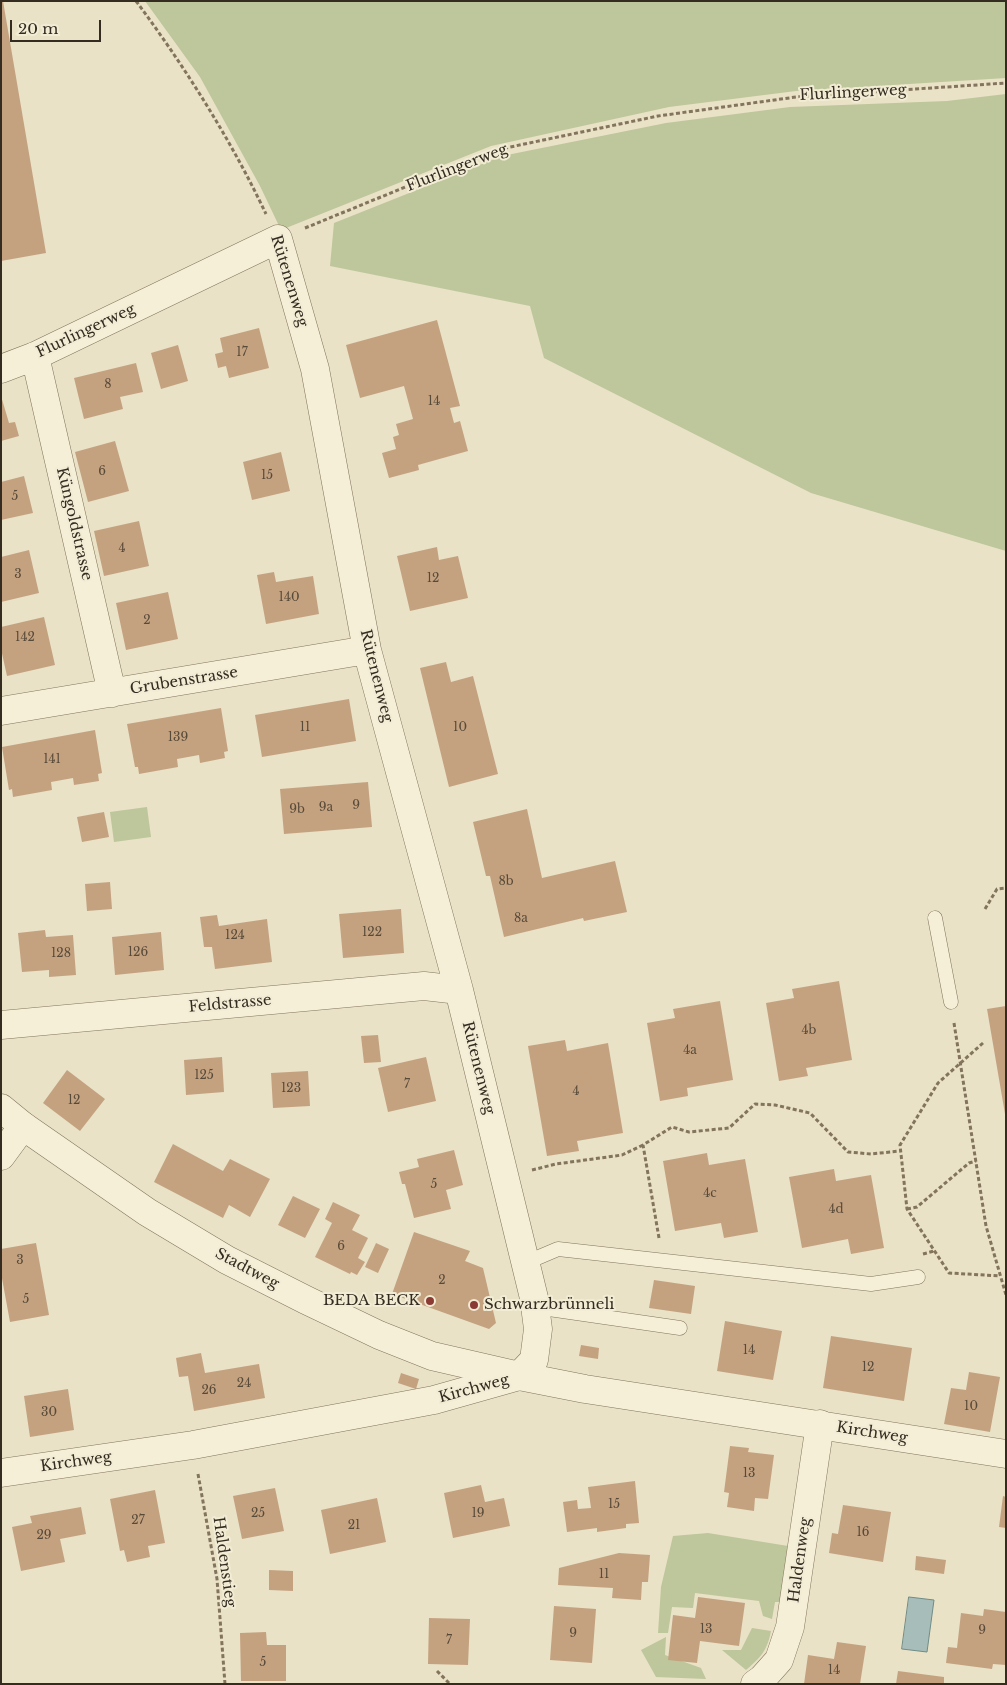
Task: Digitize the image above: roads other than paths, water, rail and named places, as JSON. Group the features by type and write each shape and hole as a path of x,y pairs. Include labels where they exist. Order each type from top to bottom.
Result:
{"street":[{"name":"Flurlingerweg","path":"1,369 35,356 278,239"},
{"name":"Rütenenweg","path":"278,239 315,369 367,650 459,990 535,1307 538,1329 534,1360 519,1376"},
{"name":"Küngoldstrasse","path":"35,356 112,693"},
{"name":"Grubenstrasse","path":"1,711 367,650"},
{"name":"Feldstrasse","path":"1,1024 424,986 459,990"},
{"name":"Stadtweg","path":"1,1108 23,1126 147,1212 227,1260 379,1335 432,1356 519,1376"},
{"path":"1,1156 23,1126"},
{"name":"Kirchweg","path":"1,1473 193,1445 434,1400 519,1376 585,1389 1006,1454"},
{"name":"Haldenweg","path":"755,1684 762,1680 779,1660 790,1627 820,1424"}],"lane":[{"path":"935,918 951,1002"},
{"path":"525,1263 558,1249 871,1284 918,1277"},
{"path":"535,1307 680,1328"}],"water":[{"path":"909,1597 934,1600 927,1652 902,1649"}],"place":[{"name":"BEDA BECK","path":"430,1301"},
{"name":"Schwarzbrünneli","path":"474,1305"}]}
